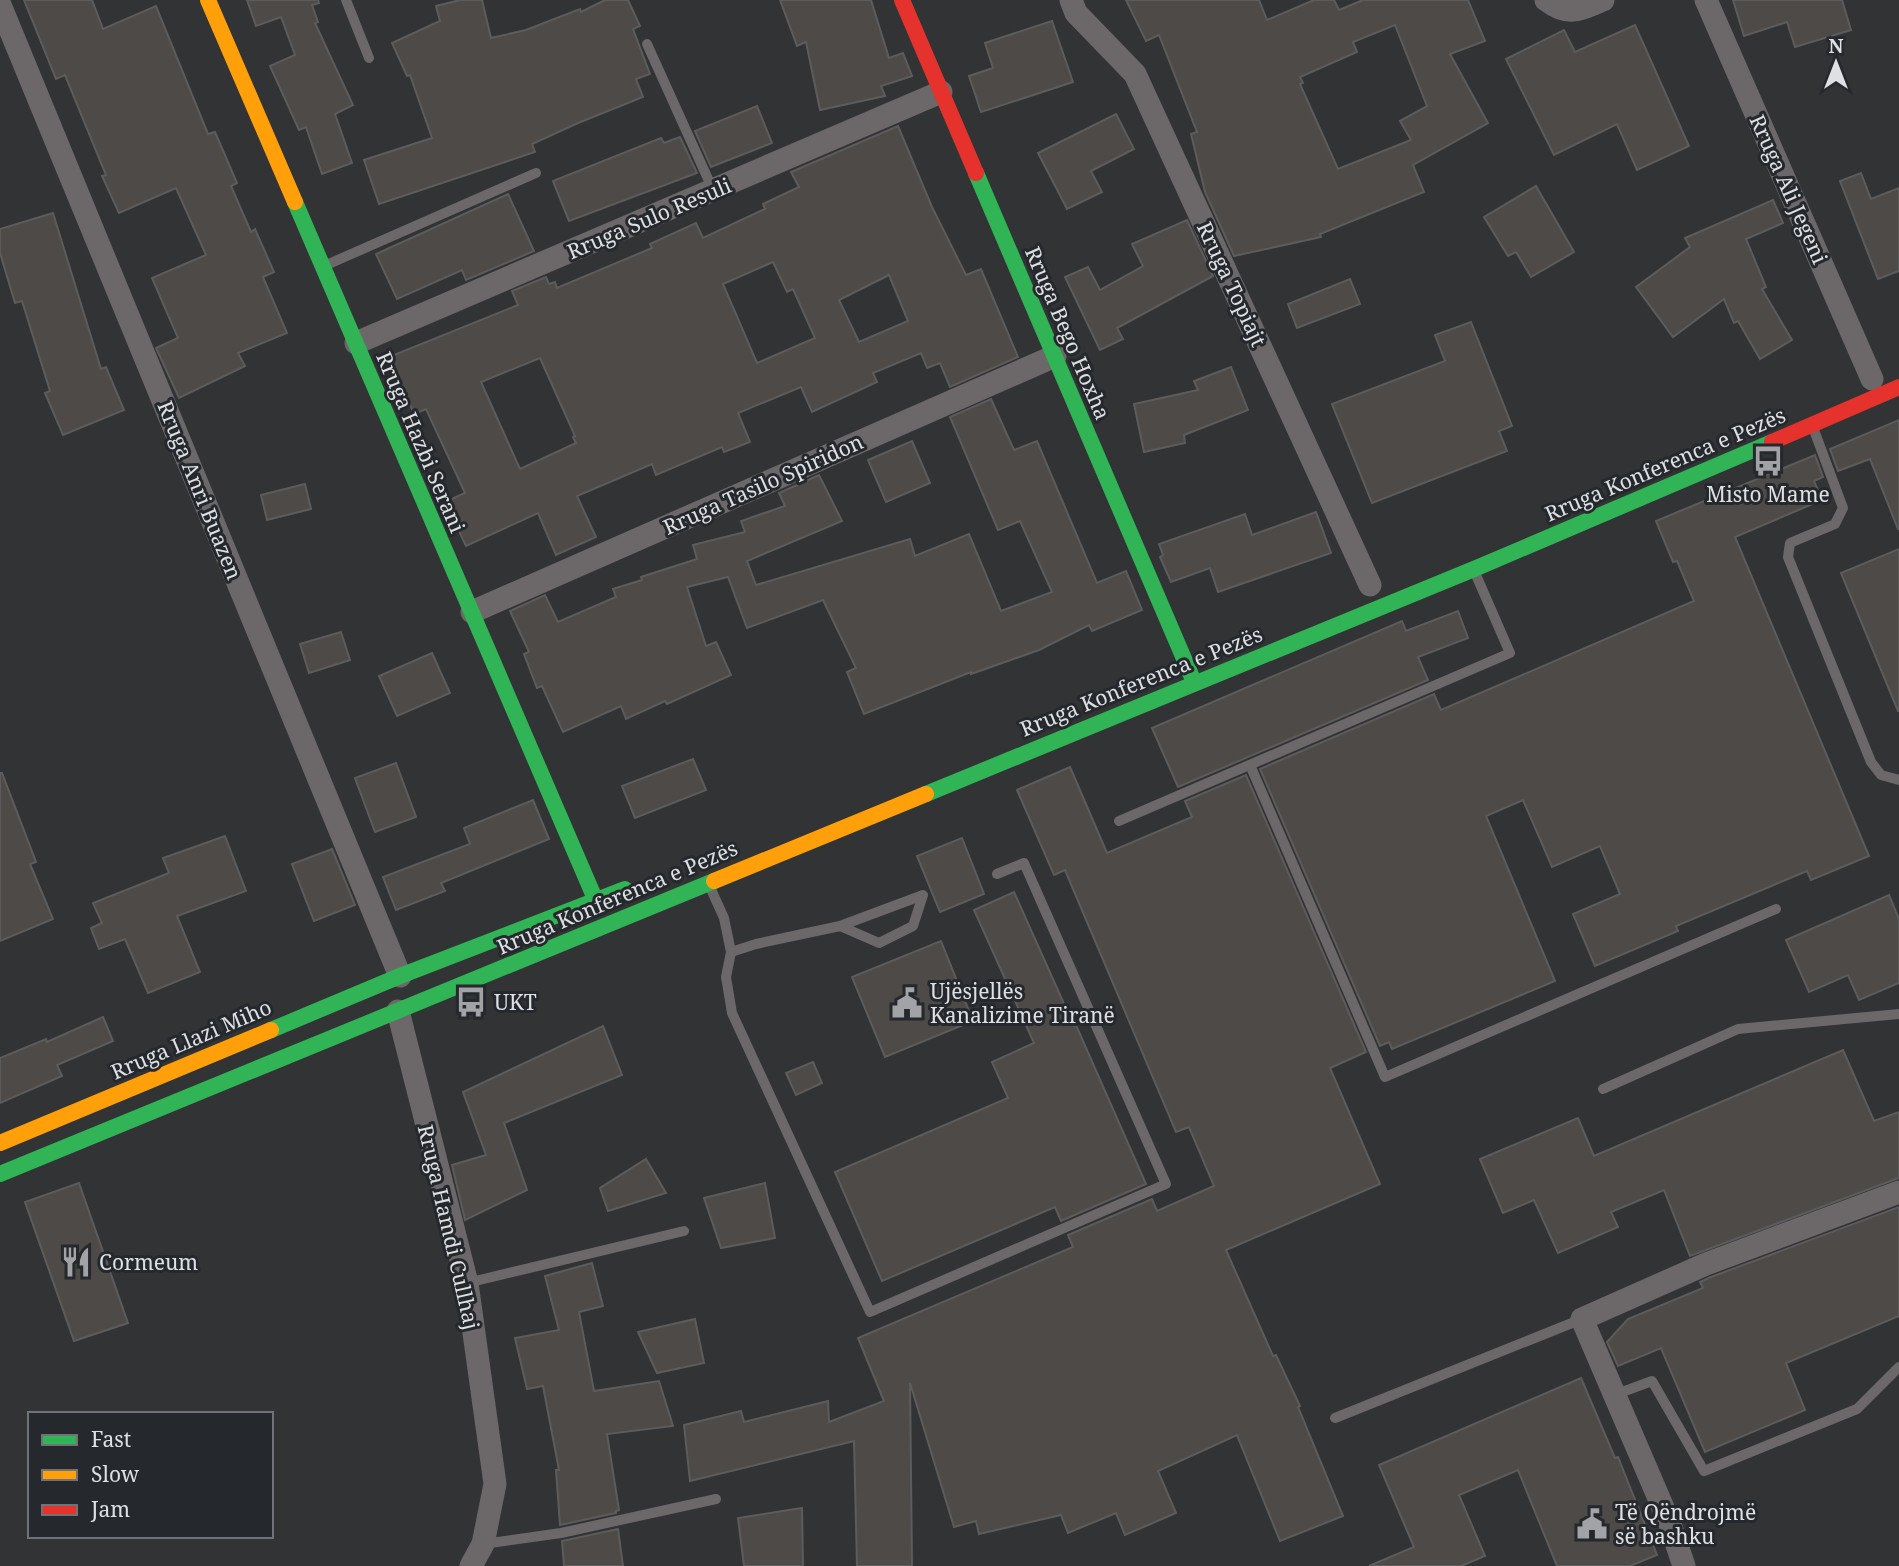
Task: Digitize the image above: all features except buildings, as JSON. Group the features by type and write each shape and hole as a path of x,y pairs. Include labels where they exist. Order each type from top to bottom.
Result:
{"main road":[{"name":"Rruga Hazbi Serani","path":"208,0 596,901"},
{"name":"Rruga Bego Hoxha","path":"902,0 1055,356 1193,659 1194,682"},
{"name":"Rruga Konferenca e Pezës","path":"398,1011 1474,569 1899,387"},
{"name":"Rruga Konferenca e Pezës","path":"1168,669 1193,659"},
{"name":"Rruga Konferenca e Pezës","path":"400,976 634,886"},
{"name":"Rruga Llazi Miho","path":"0,1143 400,976"},
{"path":"0,1174 398,1011"}],"street":[{"name":"Rruga Topiajt","path":"1071,0 1076,13 1135,74 1370,585"},
{"path":"1546,0 1558,9 1576,11 1603,0"},
{"name":"Rruga Ali Jegeni","path":"1706,0 1874,378"},
{"name":"Rruga Anri Buazen","path":"0,5 400,976"},
{"name":"Rruga Sulo Resuli","path":"356,343 941,92"},
{"name":"Rruga Tasilo Spiridon","path":"472,612 1055,356"},
{"name":"Rruga Hamdi Cullhaj","path":"398,1011 467,1283 495,1484 483,1544 471,1566"},
{"path":"1684,1566 1670,1524 1582,1320 1706,1264 1899,1192"}],"lane":[{"path":"346,0 369,58"},
{"path":"647,44 713,190"},
{"path":"323,266 536,173"},
{"path":"1811,424 1843,508 1835,524 1790,543 1788,558 1871,762 1881,775 1899,780"},
{"path":"1119,821 1510,653 1474,569"},
{"path":"1250,765 1385,1077 1776,909"},
{"path":"708,882 724,918 731,953 726,977 732,1013 870,1312 1166,1184 1024,863 997,874"},
{"path":"731,953 756,944 840,926 923,895 913,926 879,943 840,926"},
{"path":"1603,1089 1738,1028 1899,1014"},
{"path":"467,1283 684,1231"},
{"path":"1335,1418 1582,1320"},
{"path":"1614,1395 1652,1381 1704,1471 1857,1409 1899,1367"},
{"path":"483,1544 561,1533 716,1499"}],"traffic: fast":[{"path":"976,173 1194,682"},
{"path":"295,202 596,901"},
{"path":"926,794 1474,569 1772,442"},
{"path":"0,1174 714,881"},
{"path":"271,1030 400,976 625,889"}],"traffic: slow":[{"path":"208,0 295,202"},
{"path":"714,881 926,794"},
{"path":"0,1143 271,1030"}],"traffic: jam":[{"path":"902,0 976,173"},
{"path":"1772,442 1899,387"}],"place":[{"name":"Misto Mame","path":"1768,461"},
{"name":"UKT","path":"471,1002"},
{"name":"Ujësjellës Kanalizime Tiranë","path":"907,1003"},
{"name":"Cormeum","path":"76,1262"},
{"name":"Të Qëndrojmë së bashku","path":"1592,1524"}]}
